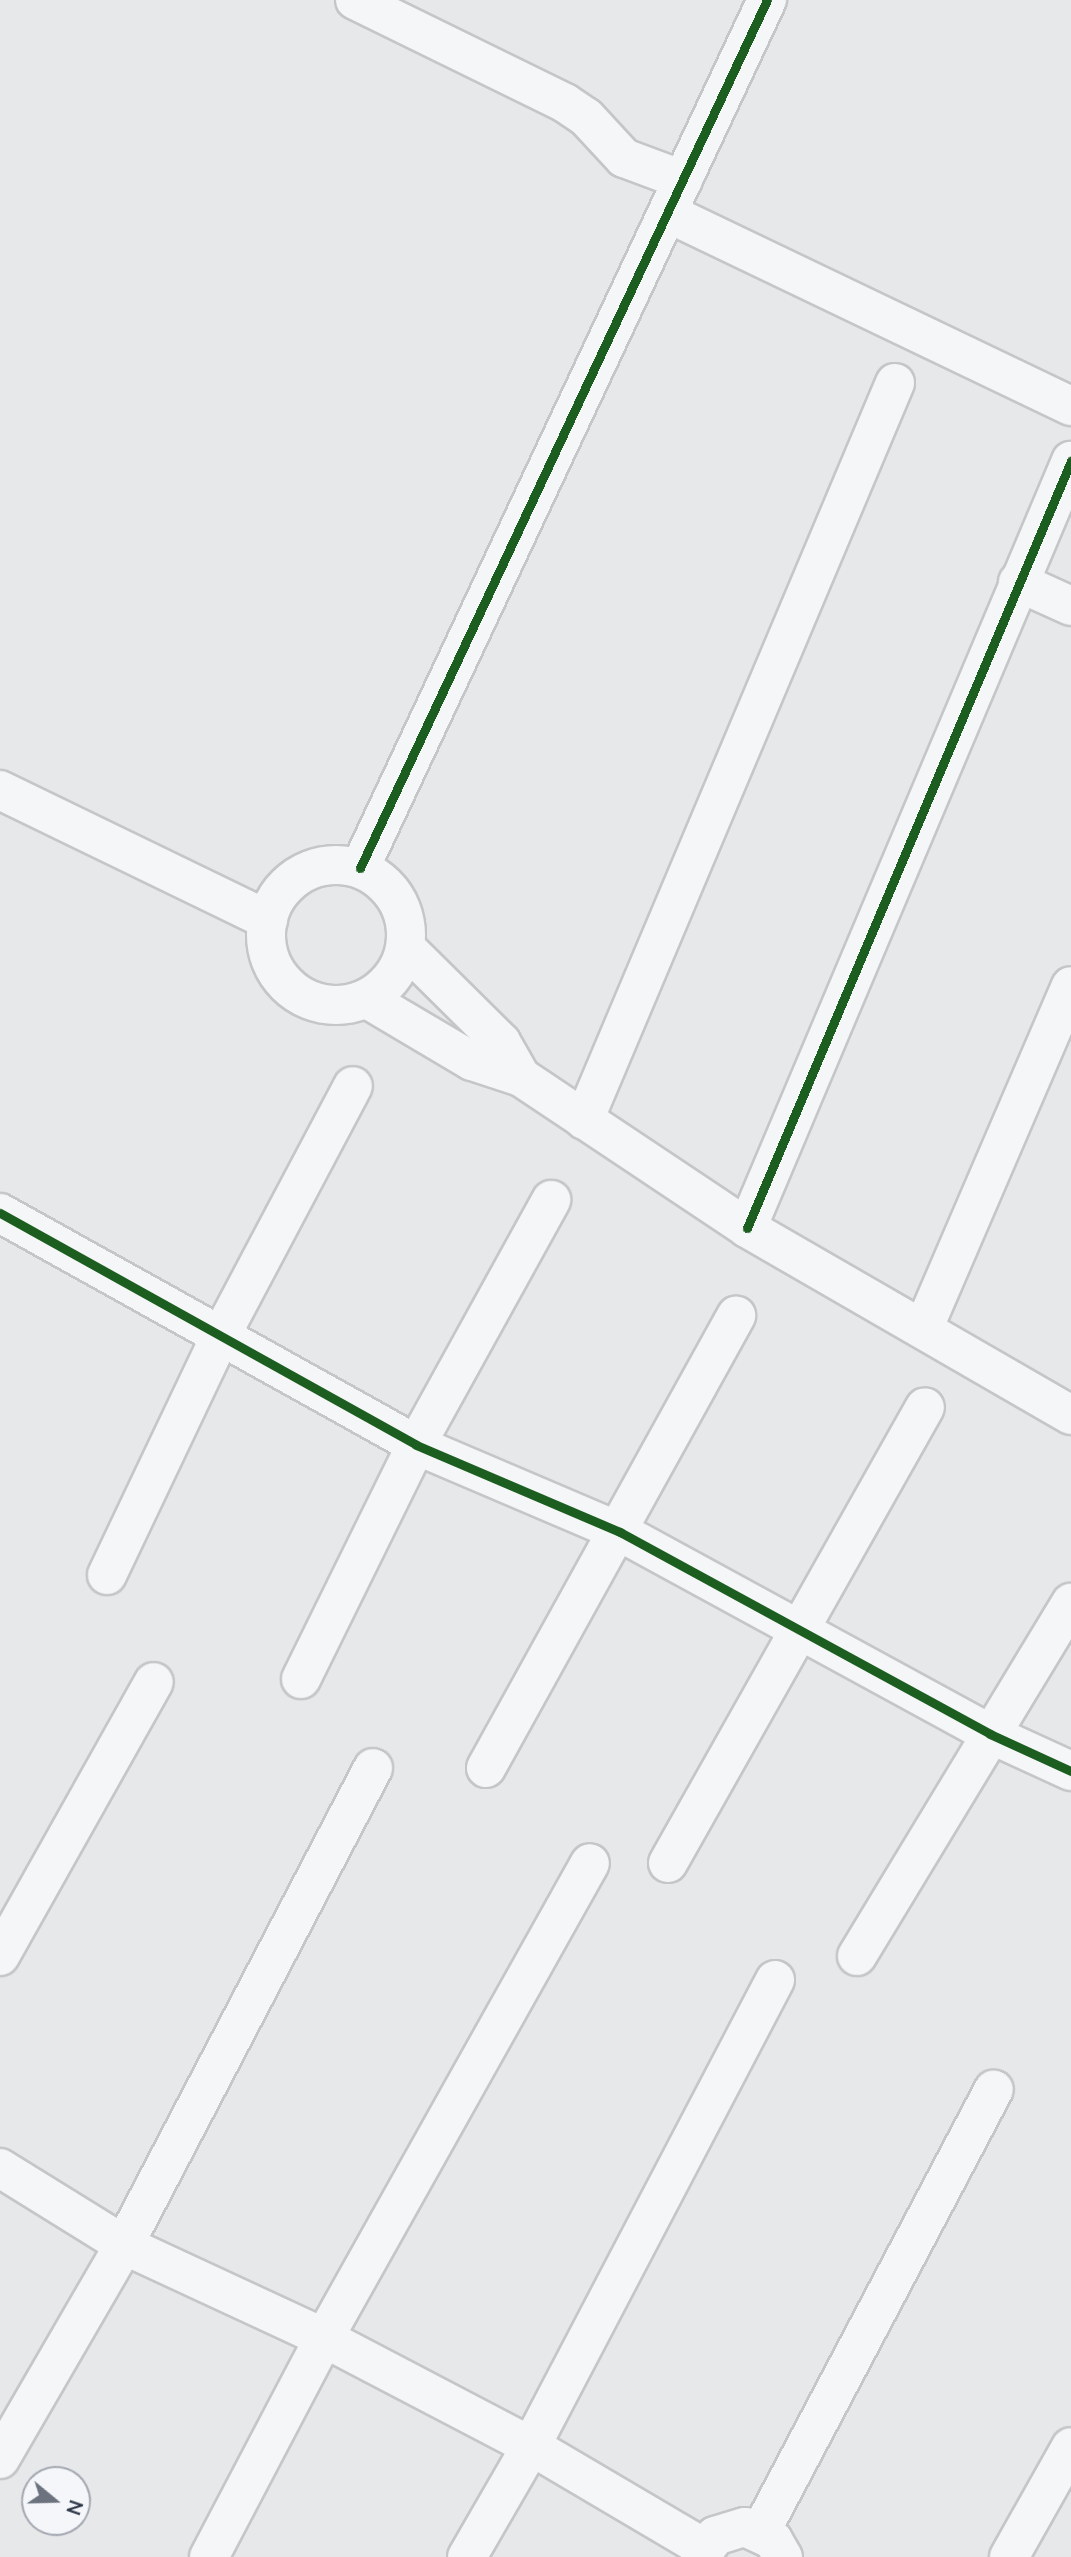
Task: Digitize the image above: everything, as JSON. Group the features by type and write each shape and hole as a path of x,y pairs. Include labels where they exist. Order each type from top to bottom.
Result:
{"street":[{"path":"355,0 565,103 586,117 624,158 676,196 1071,406"},
{"path":"360,868 767,0"},
{"path":"584,1120 895,383"},
{"path":"747,1227 1071,461"},
{"path":"1018,582 1071,606"},
{"path":"0,790 268,920"},
{"path":"331,864 360,868 388,886 404,915 406,948 392,978 367,999 341,1006 315,1003 293,990 271,959 268,920 280,893 302,873 331,864"},
{"path":"406,948 501,1042 521,1077"},
{"path":"924,1326 1071,986"},
{"path":"367,999 472,1061 521,1077 747,1227 924,1326 1071,1415"},
{"path":"107,1575 219,1339 353,1086"},
{"path":"301,1679 416,1445 551,1200"},
{"path":"0,1213 219,1339 416,1445 620,1532 990,1734 1071,1771"},
{"path":"485,1768 620,1532 736,1316"},
{"path":"668,1863 801,1632 925,1407"},
{"path":"857,1956 1071,1603"},
{"path":"0,1956 154,1682"},
{"path":"0,2459 124,2245 373,1768"},
{"path":"209,2557 324,2339 590,1863"},
{"path":"467,2557 531,2446 775,1980"},
{"path":"0,2168 124,2245 324,2339 531,2446 702,2552 729,2528 772,2544 994,2090"},
{"path":"1009,2557 1071,2447"}],"cycle path":[{"path":"360,868 767,0"},
{"path":"747,1228 1071,461"},
{"path":"0,1213 416,1445 620,1532 990,1734 1071,1771"}]}
